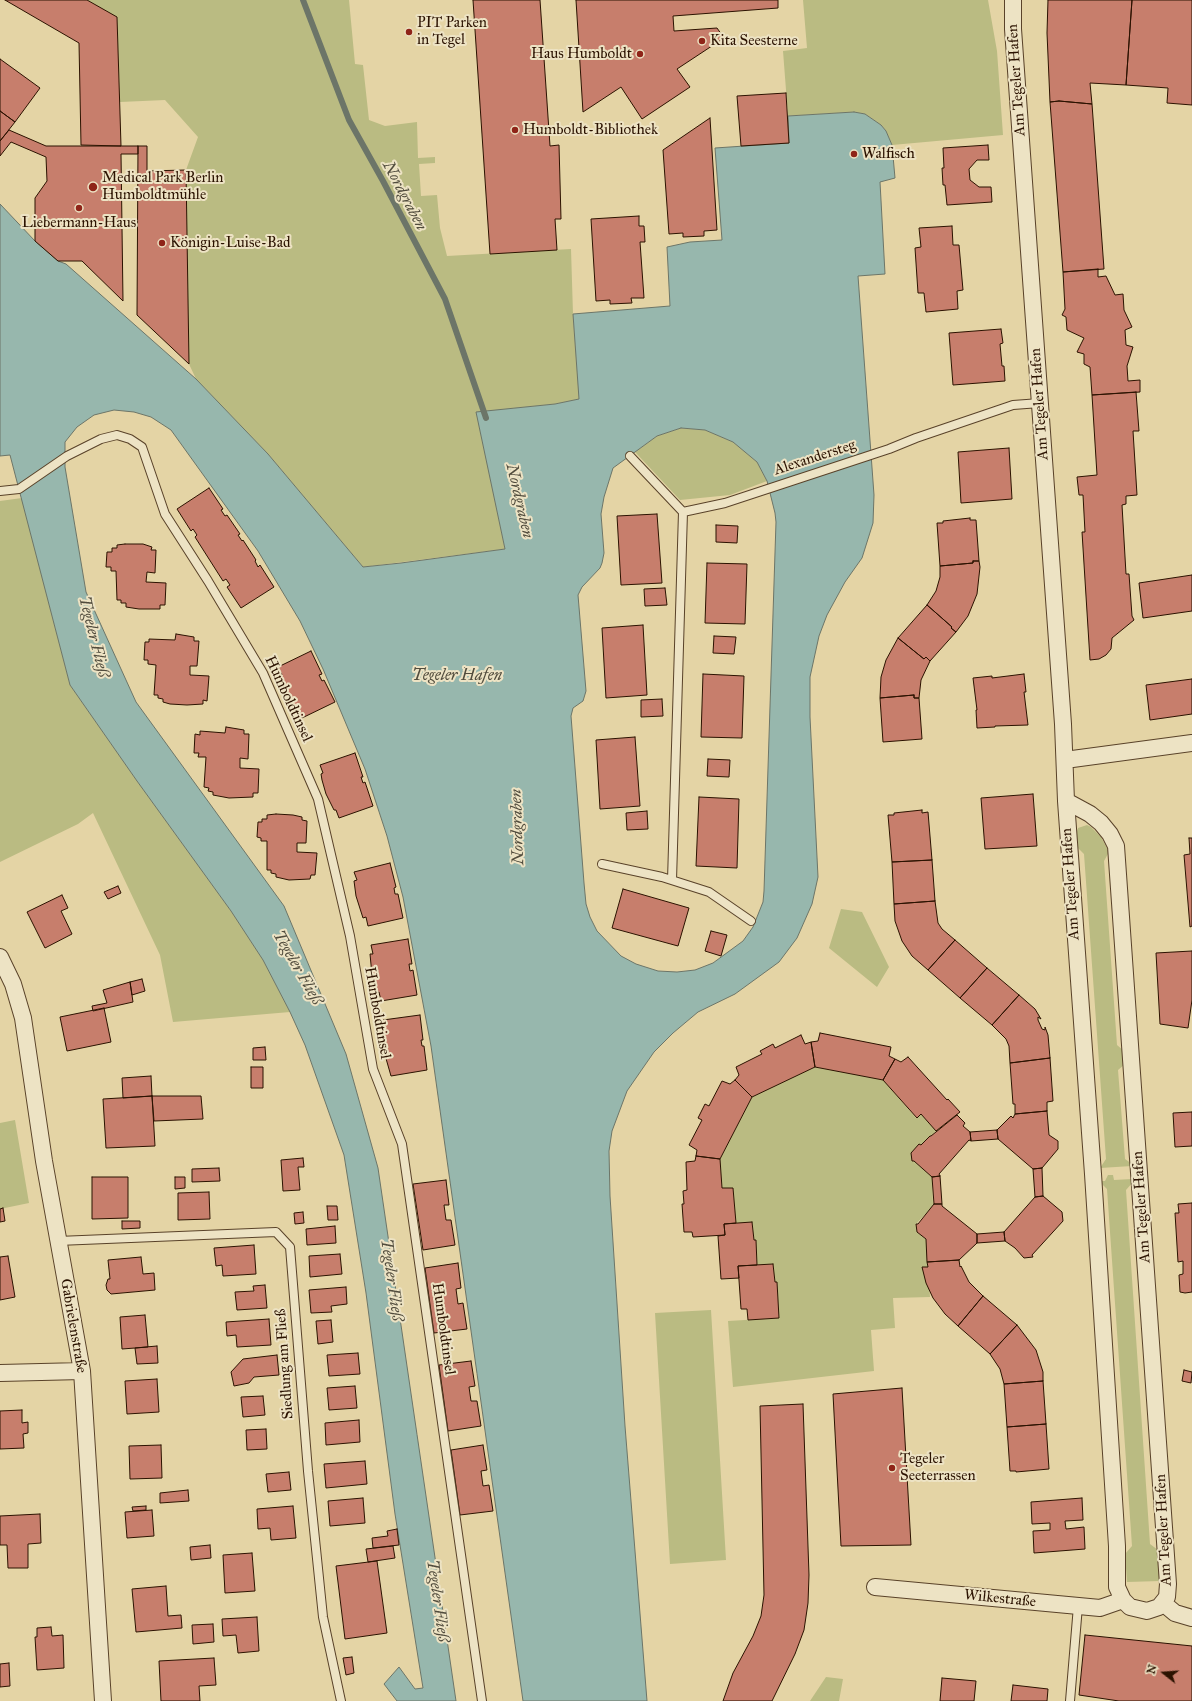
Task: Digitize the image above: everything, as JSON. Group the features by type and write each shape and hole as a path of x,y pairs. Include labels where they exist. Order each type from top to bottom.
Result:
{"street":[{"name":"Am Tegeler Hafen","path":"1011,2 1065,760 1066,801 1093,1174 1117,1546 1117,1587 1123,1600 1130,1607 1147,1611 1159,1607 1168,1597 1168,1584 1116,846 1110,834 1101,823 1090,814 1066,801"},
{"path":"1065,760 1192,743"},
{"name":"Gabrielenstraße","path":"0,957 7,984 23,1018 65,1241 82,1371 104,1701"},
{"path":"0,1373 82,1371"},
{"name":"Wilkestraße","path":"875,1587 1100,1608 1123,1600"},
{"path":"1163,1603 1175,1612 1192,1618"}],"lane":[{"name":"Alexandersteg","path":"683,512 725,503 871,455 1013,405 1040,403"},
{"name":"Humboldtinsel","path":"0,491 19,489 67,456 100,439 117,435 130,439 142,447 166,514 208,580 263,673 318,799 350,936 373,1068 402,1144 482,1701"},
{"path":"630,456 683,512 672,880"},
{"path":"602,864 662,876 709,892 750,921"},
{"name":"Siedlung am Fließ","path":"65,1241 276,1232 290,1247 308,1471 323,1617 341,1701"},
{"path":"1070,1701 1078,1606"}],"green space":[{"path":"87,0 349,0 355,64 363,65 369,120 385,126 417,122 418,158 435,157 435,163 419,164 421,196 437,195 440,228 447,256 571,249 573,314 580,399 555,404 477,413 505,549 363,567 268,454 196,379 189,364 186,170 198,137 165,100 120,102 117,18"},
{"path":"803,0 988,0 997,51 1003,135 892,145 886,131 881,125 865,114 854,112 788,116 783,51 807,48"},
{"path":"681,428 705,430 733,442 757,462 767,481 730,495 680,500 635,452 657,436"},
{"path":"22,498 70,685 231,911 263,960 290,1012 173,1022 160,955 93,813 78,824 0,862 0,501"},
{"path":"1087,825 1101,837 1109,852 1104,861 1117,1045 1124,1051 1125,1064 1118,1070 1125,1159 1132,1164 1132,1166 1100,1168 1106,1159 1084,854 1077,847 1076,834 1078,828"},
{"path":"841,909 862,912 889,967 877,987 829,948"},
{"path":"815,1067 883,1080 916,1118 921,1114 936,1131 921,1145 919,1144 913,1152 914,1161 932,1177 933,1206 916,1224 917,1232 926,1239 930,1297 893,1298 895,1328 871,1330 874,1371 733,1387 728,1321 779,1318 777,1282 775,1282 773,1264 757,1265 756,1240 754,1240 752,1223 736,1223 733,1188 722,1188 720,1159 752,1097"},
{"path":"15,1120 29,1203 0,1209 0,1123"},
{"path":"1108,1175 1113,1175 1114,1180 1132,1179 1133,1182 1126,1190 1150,1544 1158,1550 1160,1581 1127,1582 1125,1554 1132,1546 1107,1189 1101,1183 1101,1181 1105,1181"},
{"path":"711,1310 726,1560 670,1564 655,1313"},
{"path":"826,1677 843,1679 839,1701 810,1701"}],"water":[{"name":"Tegeler Hafen","path":"854,112 865,114 881,125 886,131 892,145 895,178 880,182 885,274 858,276 874,495 873,523 862,558 845,582 827,615 819,636 810,677 810,717 818,877 812,904 797,938 779,962 735,994 698,1012 673,1033 654,1052 627,1091 612,1131 609,1151 610,1196 625,1426 647,1701 523,1701 431,1046 403,897 387,836 365,769 323,669 300,621 258,551 171,430 151,417 134,412 114,410 94,415 77,427 65,442 65,467 86,592 136,702 284,906 346,1054 378,1168 456,1701 397,1701 384,1684 399,1667 415,1689 423,1688 395,1514 366,1293 344,1155 305,1045 263,960 231,911 70,685 10,455 0,456 0,204 35,241 58,261 66,264 196,379 268,454 363,567 401,563 505,549 476,412 555,404 579,399 573,314 670,306 667,247 690,242 722,240 715,148 789,143 788,116","holes":["681,428 705,430 733,442 757,462 767,481 775,513 776,522 764,891 763,902 753,927 743,941 713,963 695,970 677,972 658,971 636,964 621,956 597,931 590,917 586,904 571,716 573,708 583,701 586,691 578,595 582,587 600,568 602,563 604,553 601,514 604,497 613,468 657,436"]}],"building":[{"path":"5,0 87,0 117,17 121,146 81,145 79,43"},
{"name":"Humboldt-Bibliothek","path":"473,0 540,0 550,146 559,145 561,219 555,219 557,250 490,254"},
{"name":"Haus Humboldt","path":"576,0 778,0 778,8 673,16 674,31 717,28 724,38 677,69 690,87 642,119 621,87 583,112"},
{"path":"1048,0 1132,0 1126,85 1090,83 1092,104 1059,101 1050,102 1047,33"},
{"path":"1132,0 1192,0 1192,105 1167,103 1168,88 1126,85"},
{"path":"0,59 40,88 15,122 0,111"},
{"path":"786,93 789,143 741,146 737,96"},
{"path":"1059,101 1092,104 1104,269 1063,272 1050,102"},
{"path":"0,111 15,122 0,141"},
{"path":"710,118 717,230 704,231 704,236 683,237 683,233 669,234 663,150"},
{"name":"Liebermann-Haus","path":"9,130 46,146 138,146 138,154 121,154 123,301 82,261 58,261 35,241 35,198 47,181 46,157 11,142 0,156 0,141"},
{"path":"988,145 989,160 977,160 969,169 970,180 979,187 991,187 992,202 947,205 945,185 943,185 943,148"},
{"name":"Königin-Luise-Bad","path":"138,146 147,146 147,171 186,170 189,364 137,315"},
{"path":"639,216 639,226 644,226 645,242 640,242 644,298 631,298 632,303 610,304 610,300 596,301 591,219"},
{"path":"952,226 953,245 959,245 963,290 957,291 958,309 926,312 924,293 918,293 915,248 921,247 919,228"},
{"path":"1098,269 1098,277 1106,276 1115,295 1123,294 1124,310 1132,327 1125,330 1126,345 1133,347 1127,366 1128,381 1140,380 1140,392 1092,395 1090,367 1084,364 1084,354 1077,352 1084,338 1067,330 1066,317 1062,315 1065,309 1063,272"},
{"path":"1001,329 1003,343 1000,344 1005,381 953,385 949,333"},
{"path":"1136,392 1139,431 1133,431 1137,495 1126,496 1126,504 1122,505 1126,574 1129,574 1132,616 1134,620 1112,638 1111,649 1106,655 1099,659 1090,660 1082,532 1085,532 1083,495 1079,495 1077,477 1097,475 1092,395"},
{"path":"1009,448 1012,499 961,503 958,452"},
{"path":"209,488 223,509 221,510 225,516 227,515 240,534 238,535 256,560 255,561 258,567 260,565 274,587 241,608 227,587 230,585 226,579 223,581 195,537 197,535 193,529 191,531 177,509"},
{"path":"657,514 662,583 621,585 617,516"},
{"path":"970,518 970,520 976,520 979,561 973,561 973,563 940,566 937,523"},
{"path":"716,525 738,526 737,543 716,542"},
{"path":"143,544 152,547 151,550 156,550 155,573 147,572 146,582 166,583 165,605 160,605 160,609 139,609 126,607 126,603 121,603 121,600 117,600 116,571 111,571 111,567 106,567 107,552 112,552 112,548 117,548 117,545"},
{"path":"973,561 979,561 980,567 977,594 968,616 956,632 927,605 936,591 940,577 940,566 973,563"},
{"path":"707,563 747,564 745,624 705,623"},
{"path":"1192,575 1192,611 1143,618 1139,583"},
{"path":"665,588 667,605 645,606 644,589"},
{"path":"927,605 956,632 930,661 926,657 924,659 898,638"},
{"path":"643,625 647,695 606,698 602,628"},
{"path":"176,634 194,637 194,641 199,641 197,666 190,666 190,675 209,676 207,701 203,700 203,704 170,704 163,702 163,699 158,698 158,695 154,695 156,665 148,664 148,660 144,660 145,642 149,642 149,639 175,640"},
{"path":"714,636 736,637 734,654 713,653"},
{"path":"898,638 924,659 926,657 930,661 921,680 919,698 914,698 914,695 880,698 881,677 886,660"},
{"path":"311,651 322,674 319,675 322,681 324,680 335,702 302,718 298,710 296,711 286,695 279,676 282,675 278,667"},
{"path":"703,674 744,676 742,738 701,737"},
{"path":"1024,674 1026,692 1024,692 1028,725 977,728 977,710 973,678 992,676 992,678"},
{"path":"1192,679 1192,714 1150,720 1146,685"},
{"path":"914,695 914,698 919,698 922,739 883,742 880,698"},
{"path":"662,699 663,716 641,717 641,700"},
{"path":"226,727 244,730 244,734 249,734 248,759 240,758 240,768 259,769 258,793 253,793 253,797 229,798 213,795 213,792 208,791 209,788 204,787 206,757 198,757 199,753 194,753 195,734 200,735 200,731 225,733"},
{"path":"635,737 640,806 600,809 596,740"},
{"path":"355,753 363,777 361,777 363,783 365,782 373,806 339,818 326,794 321,774 323,773 320,765"},
{"path":"708,759 730,760 729,777 707,776"},
{"path":"1033,794 1037,846 985,849 981,798"},
{"path":"699,797 739,799 737,868 696,866"},
{"path":"922,810 922,813 928,812 932,860 892,862 888,815"},
{"path":"647,811 648,829 627,830 626,813"},
{"path":"276,814 302,817 302,820 307,821 306,843 297,843 297,852 317,853 315,875 311,875 310,879 289,880 276,877 276,874 271,873 271,870 267,870 267,841 261,841 261,838 257,837 258,822 262,822 262,819 267,819 267,815"},
{"path":"1189,838 1192,838 1192,926 1190,927 1184,855 1190,854"},
{"path":"932,860 935,901 894,904 892,862"},
{"path":"390,863 396,887 394,888 395,894 398,894 403,918 368,926 366,917 363,918 356,896 354,881 357,880 354,872"},
{"path":"118,886 121,893 108,899 104,892"},
{"path":"623,889 689,908 678,946 612,928"},
{"path":"62,895 68,908 61,911 72,934 45,948 27,912"},
{"path":"935,901 938,923 942,929 955,940 928,970 912,956 902,941 895,921 894,904"},
{"path":"711,931 727,935 721,956 705,951"},
{"path":"408,939 412,964 409,964 410,971 413,970 417,995 381,1001 372,975 370,954 373,954 371,945"},
{"path":"955,940 987,968 960,998 928,970"},
{"path":"1192,951 1192,1000 1188,1028 1160,1024 1156,953"},
{"path":"987,968 1019,995 992,1025 960,998"},
{"path":"142,979 145,991 132,995 130,982"},
{"path":"130,982 133,1002 93,1011 92,1006 107,1003 103,990"},
{"path":"1019,995 1035,1009 1041,1019 1038,1017 1042,1029 1045,1030 1045,1027 1048,1035 1050,1058 1010,1063 1009,1046 1006,1039 992,1025"},
{"path":"104,1008 111,1042 67,1051 60,1017"},
{"path":"420,1015 423,1040 421,1040 422,1046 424,1046 427,1070 391,1076 383,1048 383,1020"},
{"path":"820,1033 891,1047 889,1056 895,1059 883,1080 815,1067 811,1042 818,1041"},
{"path":"801,1035 805,1044 811,1042 815,1067 752,1097 735,1080 739,1075 736,1067 762,1054 760,1051 773,1044 775,1048"},
{"path":"265,1047 266,1060 253,1060 253,1048"},
{"path":"908,1057 947,1100 948,1099 960,1112 936,1131 921,1114 917,1118 883,1080 895,1059 901,1062"},
{"path":"1050,1058 1053,1101 1047,1102 1047,1111 1015,1114 1010,1063"},
{"path":"251,1067 263,1067 263,1088 251,1088"},
{"path":"151,1076 152,1096 123,1098 122,1078"},
{"path":"735,1080 752,1097 720,1159 696,1156 697,1150 689,1145 702,1120 698,1118 705,1104 709,1106 722,1081 730,1084"},
{"path":"152,1096 155,1146 106,1148 103,1099"},
{"path":"152,1096 201,1096 203,1119 154,1121"},
{"path":"1047,1111 1049,1135 1058,1141 1058,1149 1042,1168 1033,1169 998,1139 997,1130 1011,1116 1013,1118 1015,1114"},
{"path":"1192,1112 1192,1146 1175,1147 1173,1113"},
{"path":"957,1115 965,1123 963,1126 970,1132 971,1141 969,1140 939,1174 940,1176 932,1177 914,1161 912,1161 911,1153 919,1144 921,1145"},
{"path":"997,1130 998,1139 971,1141 970,1132"},
{"path":"696,1156 720,1159 722,1188 733,1188 736,1223 724,1224 725,1235 693,1237 692,1232 684,1232 682,1204 684,1204 683,1191 687,1190 686,1162 695,1161"},
{"path":"303,1158 304,1167 298,1167 300,1190 283,1191 281,1160"},
{"path":"219,1168 220,1181 192,1182 192,1169"},
{"path":"1042,1168 1043,1196 1035,1197 1033,1169"},
{"path":"940,1176 942,1204 934,1204 932,1177"},
{"path":"92,1177 128,1177 128,1218 92,1219"},
{"path":"175,1177 185,1177 185,1188 175,1189"},
{"path":"446,1180 449,1205 444,1205 446,1220 451,1220 455,1245 423,1250 413,1184"},
{"path":"209,1192 210,1219 178,1220 178,1193"},
{"path":"1043,1196 1062,1212 1063,1221 1032,1255 1033,1257 1024,1258 1015,1248 1005,1241 1004,1232 1035,1197"},
{"path":"1192,1203 1192,1292 1185,1293 1180,1292 1179,1275 1183,1274 1183,1261 1178,1262 1175,1213 1179,1213 1178,1204"},
{"path":"934,1204 942,1204 942,1206 977,1234 977,1243 959,1260 927,1262 926,1239 917,1232 916,1224 918,1224"},
{"path":"327,1206 337,1206 338,1220 328,1220"},
{"path":"3,1208 5,1221 0,1222 0,1209"},
{"path":"303,1212 304,1223 295,1224 294,1213"},
{"path":"122,1221 140,1221 140,1228 122,1229"},
{"path":"752,1222 754,1240 756,1240 757,1265 738,1266 739,1278 721,1279 718,1236 725,1235 724,1224"},
{"path":"335,1226 336,1243 307,1245 306,1229"},
{"path":"1004,1232 1005,1241 977,1243 977,1234"},
{"path":"254,1245 256,1274 223,1276 222,1265 216,1266 214,1248"},
{"path":"340,1254 342,1274 310,1277 309,1256"},
{"path":"8,1256 15,1297 0,1300 0,1257"},
{"path":"141,1257 143,1274 154,1273 155,1290 111,1294 107,1290 106,1285 108,1279 110,1279 108,1260"},
{"path":"959,1260 960,1267 961,1266 969,1282 983,1296 958,1326 945,1314 933,1298 926,1283 922,1267 928,1267 927,1262"},
{"path":"458,1263 461,1288 456,1289 458,1304 463,1303 467,1329 434,1333 425,1268"},
{"path":"773,1264 775,1282 777,1282 779,1318 748,1320 747,1309 741,1309 738,1266"},
{"path":"265,1285 267,1308 237,1310 235,1292 254,1291 253,1286"},
{"path":"346,1287 347,1304 331,1306 332,1312 311,1313 309,1290"},
{"path":"983,1296 1017,1325 990,1354 958,1326"},
{"path":"145,1315 148,1347 122,1349 120,1317"},
{"path":"269,1319 271,1345 237,1347 236,1335 227,1336 226,1322"},
{"path":"331,1320 333,1342 318,1344 316,1321"},
{"path":"1017,1325 1036,1350 1043,1372 1043,1381 1004,1384 1000,1369 990,1354"},
{"path":"157,1346 158,1363 137,1364 135,1348"},
{"path":"358,1353 360,1374 329,1376 327,1355"},
{"path":"277,1355 279,1375 254,1377 249,1383 234,1386 231,1372 243,1359"},
{"path":"471,1361 475,1386 469,1387 471,1401 477,1401 481,1426 448,1431 439,1365"},
{"path":"1184,1370 1192,1372 1191,1383 1182,1381"},
{"path":"157,1379 159,1412 127,1414 125,1381"},
{"path":"1043,1381 1046,1424 1007,1427 1004,1384"},
{"path":"355,1386 357,1408 329,1410 327,1388"},
{"path":"902,1388 911,1545 841,1546 833,1394"},
{"path":"263,1396 265,1415 243,1417 241,1397"},
{"path":"803,1404 809,1575 808,1603 804,1630 795,1654 772,1701 723,1701 733,1673 753,1636 761,1616 764,1595 760,1406"},
{"path":"22,1410 22,1423 28,1422 28,1433 23,1434 24,1448 0,1449 0,1411"},
{"path":"359,1420 360,1442 326,1445 325,1423"},
{"path":"1046,1424 1049,1469 1016,1472 1010,1471 1007,1427"},
{"path":"266,1429 267,1449 247,1450 246,1430"},
{"path":"161,1445 162,1478 130,1479 129,1446"},
{"path":"483,1445 487,1470 481,1471 483,1486 489,1485 493,1511 460,1515 451,1450"},
{"path":"365,1461 367,1484 326,1488 324,1464"},
{"path":"289,1472 291,1490 268,1492 266,1474"},
{"path":"188,1490 189,1501 160,1503 160,1493"},
{"path":"363,1498 365,1523 330,1526 328,1501"},
{"path":"1082,1498 1083,1520 1065,1521 1066,1529 1084,1527 1085,1549 1034,1553 1033,1531 1050,1530 1050,1523 1032,1524 1031,1502"},
{"path":"146,1506 146,1510 133,1511 132,1507"},
{"path":"293,1506 296,1538 271,1540 270,1528 258,1529 257,1509"},
{"path":"152,1510 154,1536 127,1538 125,1512"},
{"path":"40,1514 41,1543 28,1544 28,1568 8,1568 7,1545 0,1545 0,1516"},
{"path":"397,1529 399,1545 373,1548 372,1538 388,1536 387,1531"},
{"path":"210,1545 211,1558 191,1560 190,1547"},
{"path":"393,1546 395,1558 368,1562 366,1549"},
{"path":"252,1553 255,1591 225,1593 223,1555"},
{"path":"377,1561 387,1633 345,1639 336,1566"},
{"path":"166,1586 168,1616 181,1615 182,1628 136,1632 132,1589"},
{"path":"257,1617 259,1651 238,1653 236,1635 223,1636 222,1619"},
{"path":"213,1624 214,1642 193,1644 192,1625"},
{"path":"51,1627 52,1636 63,1635 64,1668 37,1670 35,1637 37,1637 37,1628"},
{"path":"1085,1635 1192,1646 1192,1701 1119,1701 1079,1695"},
{"path":"352,1657 354,1673 346,1675 343,1658"},
{"path":"214,1658 216,1685 199,1686 200,1701 161,1701 159,1661"},
{"path":"9,1663 10,1686 0,1687 0,1664"},
{"path":"942,1678 976,1681 974,1701 940,1701"},
{"path":"1013,1685 1048,1689 1047,1701 1011,1701"}],"waterway":[{"name":"Nordgraben","path":"303,0 349,120 445,299 486,418"}],"place":[{"name":"PIT Parken in Tegel","path":"409,32"},
{"name":"Kita Seesterne","path":"702,41"},
{"name":"Haus Humboldt","path":"640,54"},
{"name":"Humboldt-Bibliothek","path":"515,130"},
{"name":"Walfisch","path":"854,154"},
{"name":"Medical Park Berlin Humboldtmühle","path":"93,187"},
{"name":"Liebermann-Haus","path":"79,208"},
{"name":"Königin-Luise-Bad","path":"162,243"},
{"name":"Tegeler Seeterrassen","path":"892,1468"}],"water label":[{"name":"Tegeler Fließ","path":"93,637"},
{"name":"Tegeler Fließ","path":"297,968"},
{"name":"Tegeler Fließ","path":"391,1280"},
{"name":"Tegeler Fließ","path":"437,1601"}]}
